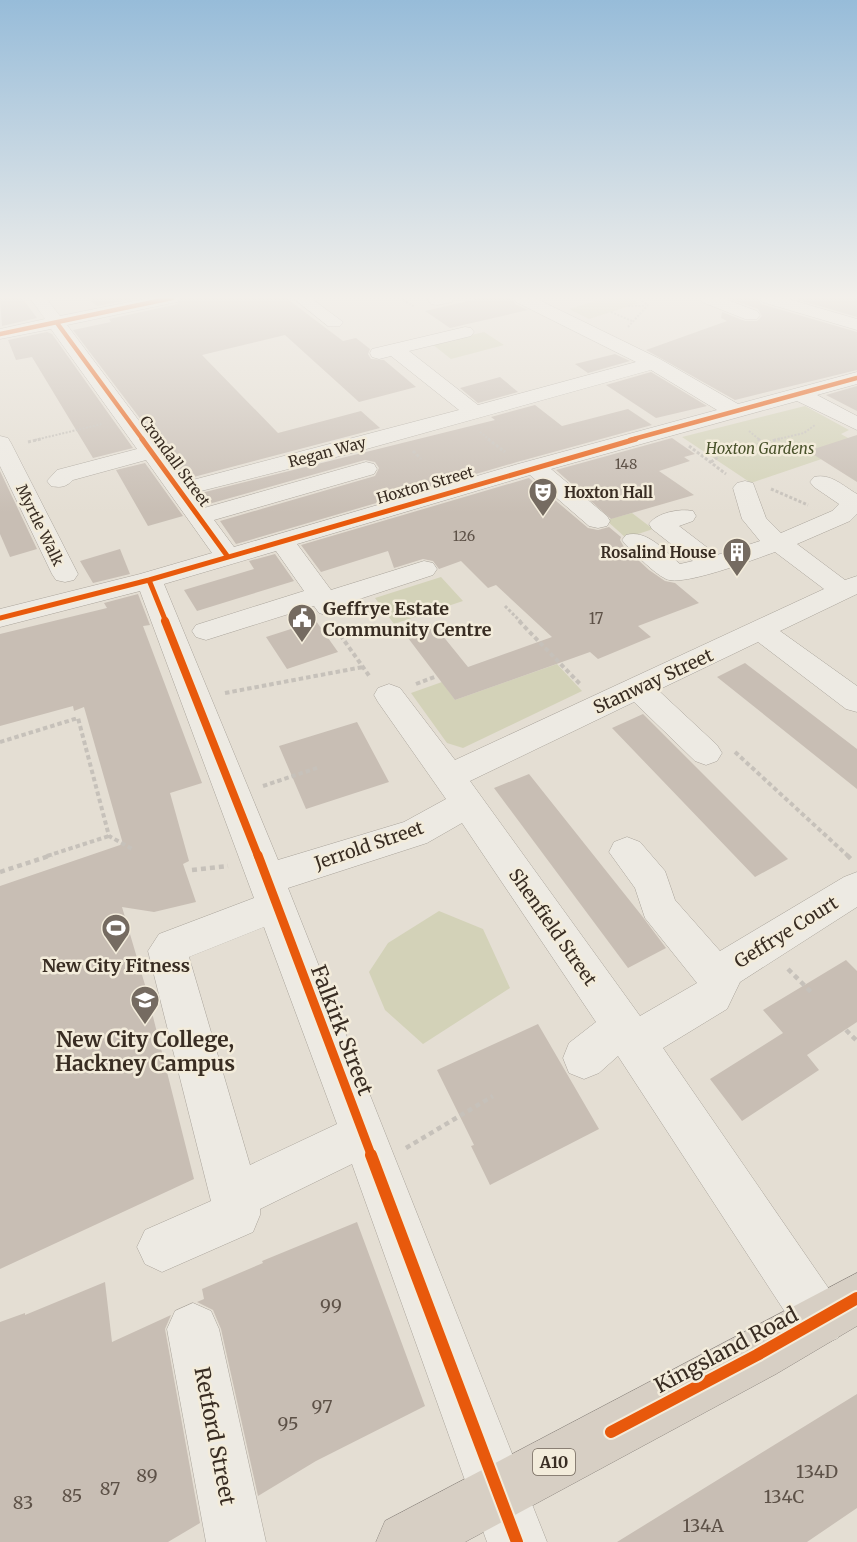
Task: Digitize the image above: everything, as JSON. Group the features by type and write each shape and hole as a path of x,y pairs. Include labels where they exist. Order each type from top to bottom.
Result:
{"highway":[{"name":"Kingsland Road","path":"406,1542 508,1518 575,1450 838,1309"}],"street":[{"name":"Crondall Street","path":"91,370 228,557"},
{"path":"411,370 468,414"},
{"name":"Regan Way","path":"179,490 344,448 628,370"},
{"path":"665,370 734,411"},
{"name":"Hoxton Street","path":"0,618 149,580 530,468 857,378"},
{"path":"801,395 857,424"},
{"name":"Myrtle Walk","path":"1,446 65,574"},
{"path":"344,448 404,505"},
{"path":"59,481 65,475 151,452"},
{"path":"530,468 598,521"},
{"path":"199,517 366,470"},
{"path":"635,540 675,573 713,564 778,543 841,516 854,503 822,482"},
{"path":"745,488 754,519 763,531 778,543 852,588"},
{"path":"684,516 661,524 713,564"},
{"path":"282,541 325,601"},
{"path":"206,631 325,601 424,569"},
{"name":"Falkirk Street","path":"149,580 234,794 508,1518"},
{"name":"Stanway Street","path":"458,791 600,705 852,588"},
{"path":"761,631 857,701"},
{"name":"Shenfield Street","path":"376,681 458,791 628,1034 838,1309"},
{"path":"638,689 716,749"},
{"name":"Jerrold Street","path":"235,1196 168,951 173,946 271,892 415,833 458,791"},
{"path":"627,852 652,882 658,907 720,981"},
{"name":"Geffrye Court","path":"584,1058 628,1034 713,996 726,969 857,888"},
{"path":"162,1246 237,1215 235,1196 370,1152"},
{"name":"Retford Street","path":"194,1329 236,1542"}],"path":[{"path":"711,462 721,455 804,433 816,424 778,401"},
{"path":"734,411 763,443"},
{"path":"468,414 530,468"},
{"path":"1,446 126,418"},
{"path":"666,430 745,488 765,488 803,504 845,512"},
{"path":"325,601 328,618 376,681"},
{"path":"505,606 600,705"},
{"path":"198,700 246,688 376,681"},
{"path":"0,742 78,718 110,836 134,850"},
{"path":"716,749 857,864"},
{"path":"234,794 320,767"},
{"path":"0,872 110,836"},
{"path":"846,1029 857,1041"},
{"path":"370,1152 419,1138 493,1096"}],"green space":[{"name":"Hoxton Gardens","path":"805,406 849,430 841,434 857,443 857,447 751,483 682,437"},
{"path":"632,513 653,529 626,538 606,520"},
{"path":"441,577 463,601 394,624 375,598"},
{"path":"557,664 582,691 463,748 447,743 411,693 442,682 455,700"},
{"path":"439,911 483,929 510,988 423,1044 385,1010 369,972 388,943"}],"building":[{"path":"40,370 78,370 133,448 93,458"},
{"path":"103,370 217,370 278,433 361,411 380,428 186,479"},
{"path":"324,370 396,370 416,387 359,402"},
{"path":"584,370 599,370 588,373"},
{"path":"682,370 857,370 857,370 735,400"},
{"path":"651,372 707,406 656,418 606,385"},
{"path":"500,377 518,392 478,403 460,388"},
{"path":"857,386 857,411 826,395"},
{"path":"535,405 562,426 628,409 652,425 236,544 220,521 375,476 379,468 375,462 365,460 205,505 197,494 495,420 491,417"},
{"path":"857,435 857,482 808,451"},
{"path":"672,438 695,454 684,457 690,461 659,471 694,495 611,519 556,470"},
{"path":"145,463 183,516 148,526 116,470"},
{"path":"0,471 37,549 10,557 0,534"},
{"path":"529,478 588,528 598,530 609,527 621,537 620,540 624,547 649,570 665,581 675,583 699,603 638,626 651,637 598,659 590,652 455,700 405,634 434,625 468,667 552,637 496,585 488,588 461,561 439,569 433,561 423,559 394,568 388,551 321,572 301,545"},
{"path":"120,549 130,574 93,583 80,561"},
{"path":"275,554 294,581 197,611 184,590 254,569 249,561"},
{"path":"138,594 150,625 143,626 202,783 170,793 189,861 183,864 196,902 154,912 122,907 145,985 194,1179 0,1269 0,886 123,844 84,707 74,711 73,706 0,726 0,634 107,608 104,603"},
{"name":"Geffrye Estate Community Centre","path":"316,621 338,652 287,669 266,637"},
{"path":"745,663 857,749 857,789 717,677"},
{"path":"643,714 788,859 755,877 612,728"},
{"path":"357,722 389,782 306,809 279,746"},
{"path":"529,774 666,948 628,968 494,788"},
{"path":"846,960 857,971 857,1022 807,1055 819,1070 742,1121 710,1079 783,1033 763,1010"},
{"path":"538,1024 599,1129 490,1185 471,1146 474,1145 437,1070"},
{"path":"357,1222 425,1406 316,1461 258,1496 221,1329 213,1310 197,1302 204,1299 202,1289 263,1263 262,1261"},
{"path":"105,1282 112,1342 171,1315 165,1329 200,1523 168,1542 0,1542 0,1322 25,1313 25,1315"},
{"path":"857,1394 857,1508 807,1542 617,1542"}],"cycle path":[{"path":"91,370 228,557"},
{"path":"0,618 149,580 526,469 857,378"},
{"path":"149,580 267,879 275,906 436,1323 517,1542"},
{"path":"611,1432 757,1355 857,1298"}],"place":[{"name":"Hoxton Hall","path":"543,518"},
{"name":"Rosalind House","path":"737,578"},
{"name":"Geffrye Estate Community Centre","path":"302,644"},
{"name":"New City Fitness","path":"116,954"},
{"name":"New City College, Hackney Campus","path":"145,1026"}]}
